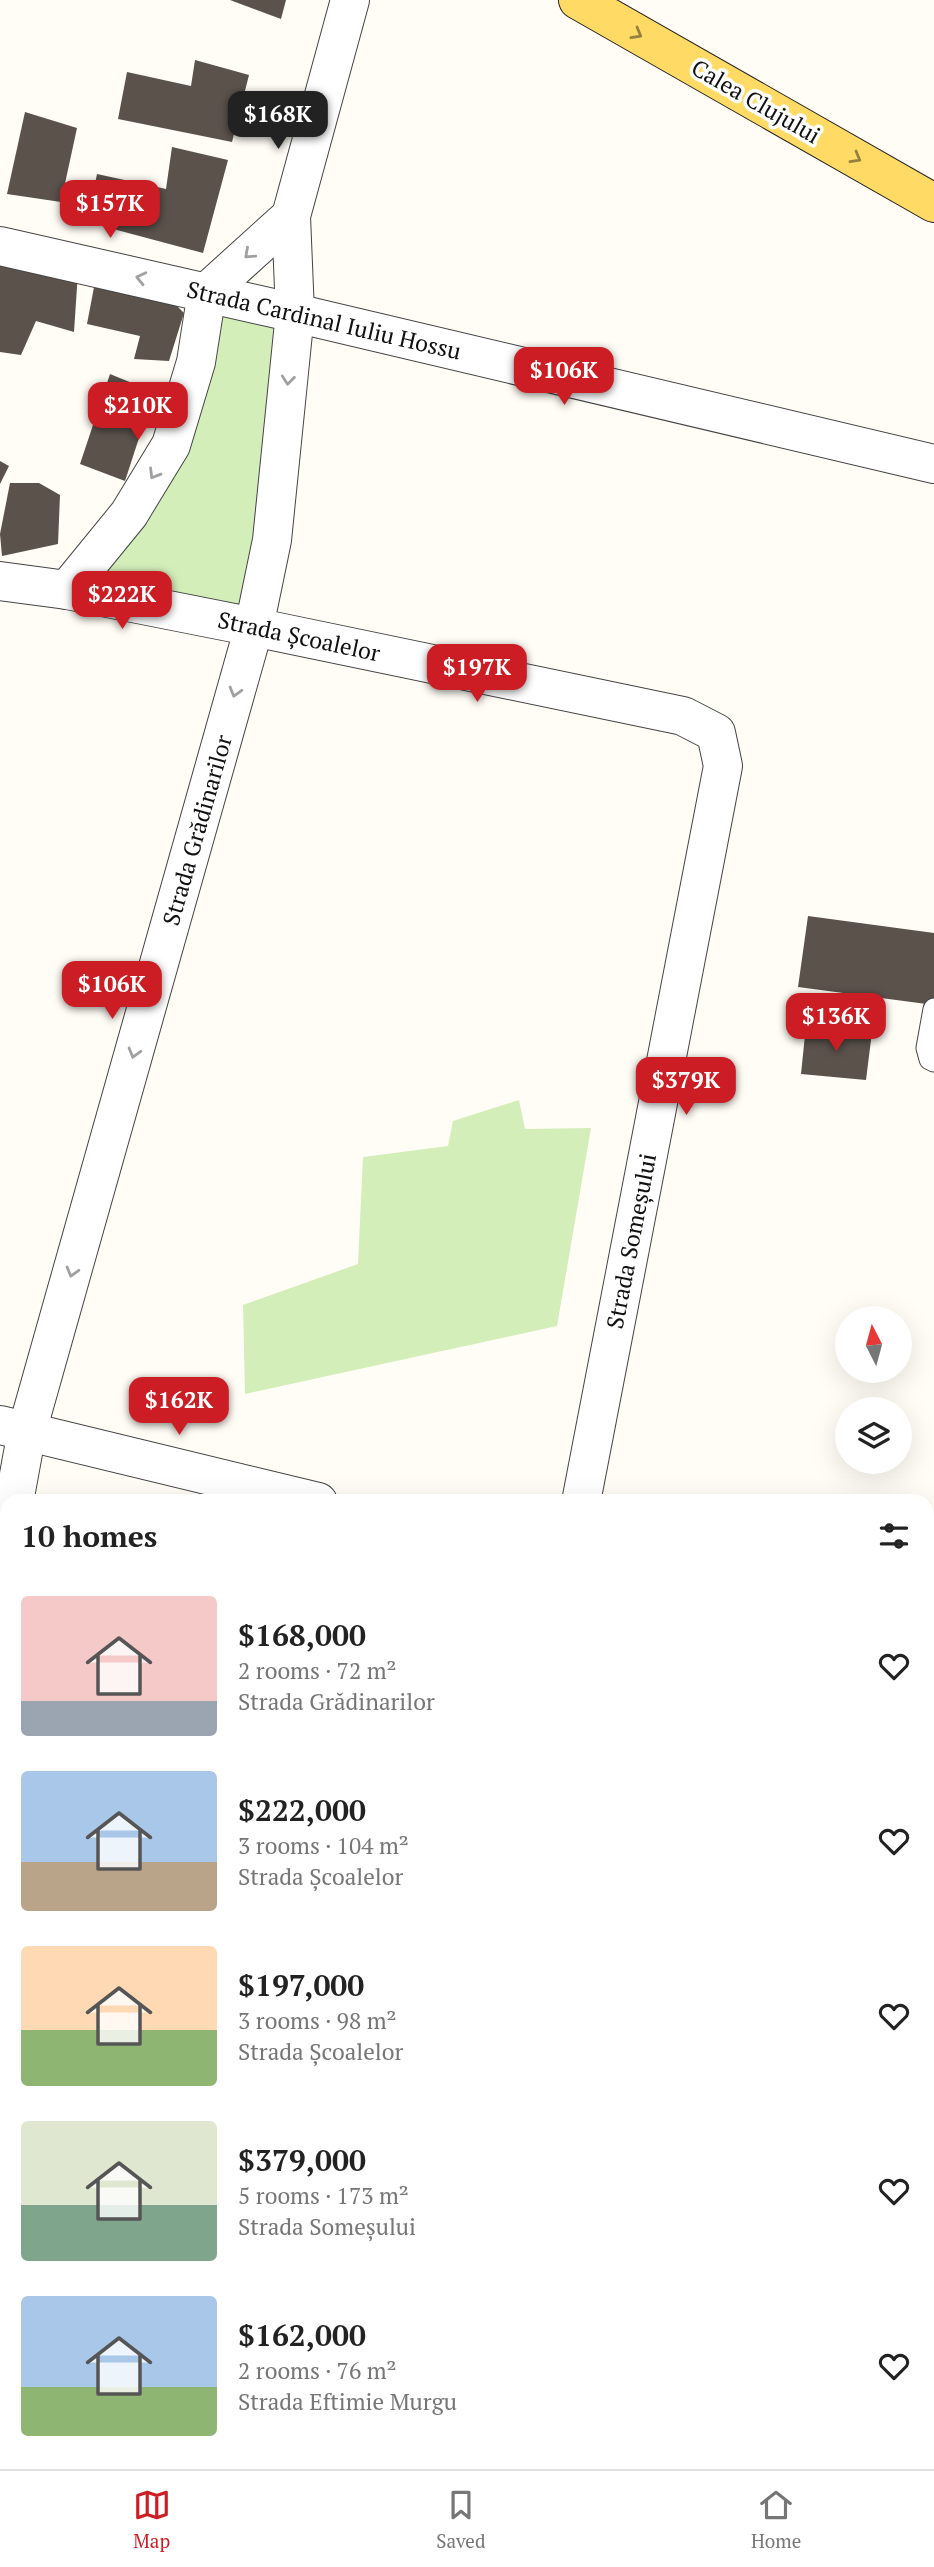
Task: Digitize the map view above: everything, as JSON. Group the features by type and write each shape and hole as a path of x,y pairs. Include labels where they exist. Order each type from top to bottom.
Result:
{"main road":[{"name":"Calea Clujului","path":"578,0 934,203"}],"street":[{"name":"Strada Grădinarilor","path":"14,1494 13,1428 254,627 272,540 295,313 291,216 350,0"},
{"path":"67,590 130,514 171,445 196,362 207,292 291,216"},
{"name":"Strada Cardinal Iuliu Hossu","path":"0,246 207,292 934,464"},
{"name":"Strada Școalelor","path":"0,581 67,590 683,716 716,733"},
{"name":"Strada Someșului","path":"583,1494 723,766 716,733"},
{"path":"13,1428 285,1494"}],"lane":[{"path":"934,1009 927,1048 930,1059 934,1062"}],"green space":[{"path":"207,292 295,313 254,627 67,590 129,514"},
{"path":"519,1100 525,1129 591,1128 557,1326 245,1394 243,1305 358,1264 363,1157 448,1146 453,1121"}],"building":[{"path":"230,0 286,0 281,19"},
{"path":"195,60 249,75 232,142 118,119 127,72 191,86"},
{"path":"25,112 77,128 61,202 7,194"},
{"path":"172,147 228,160 203,253 87,222 97,174 166,189"},
{"path":"0,257 78,272 74,332 36,321 21,355 0,352"},
{"path":"95,282 170,299 184,313 169,361 134,359 140,336 87,324"},
{"path":"110,374 154,392 125,481 80,464"},
{"path":"0,461 9,466 0,484"},
{"path":"10,483 39,483 60,495 58,544 2,556 0,534"},
{"path":"808,916 934,933 934,1005 798,987"},
{"path":"806,1025 872,1032 866,1080 801,1074"}]}
